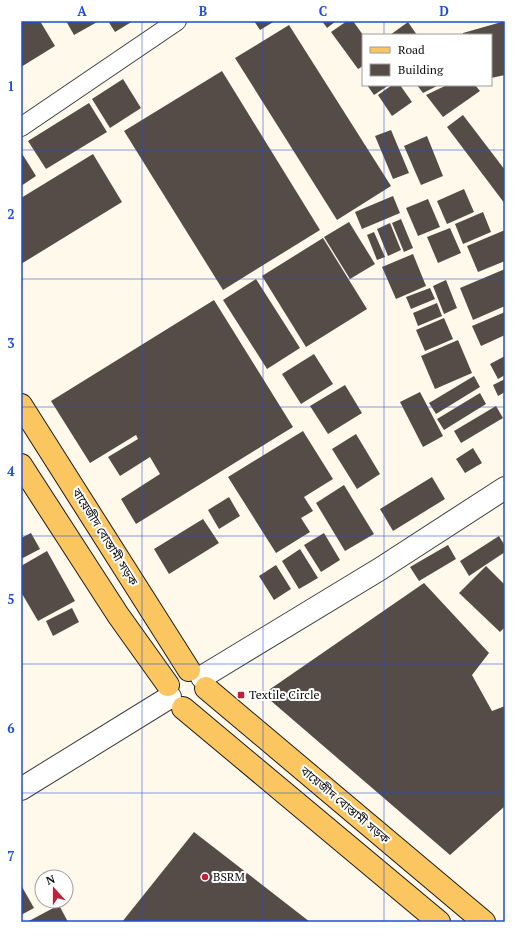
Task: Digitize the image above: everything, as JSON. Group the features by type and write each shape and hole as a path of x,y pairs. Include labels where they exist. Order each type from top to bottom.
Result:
{"main road":[{"name":"বায়েজীদ বোস্তামী সড়ক","path":"21,405 199,678 484,922"},
{"path":"21,465 118,615 174,697 439,922"},
{"path":"176,673 199,678 206,693 201,702 193,707 174,697 176,673"}],"street":[{"path":"21,127 177,21"},
{"path":"199,678 380,569 505,488"},
{"path":"21,788 174,697"}],"building":[{"path":"21,21 40,21 55,46 21,67"},
{"path":"66,21 99,21 74,35"},
{"path":"108,21 133,21 115,32"},
{"path":"254,21 275,21 260,30"},
{"path":"322,21 336,21 327,28"},
{"path":"347,21 353,21 362,34 362,67 358,69 331,32"},
{"path":"505,21 505,75 492,78 492,34 463,33"},
{"path":"408,22 416,34 391,34"},
{"path":"289,25 391,186 337,220 235,58"},
{"path":"222,71 320,230 223,290 124,131"},
{"path":"123,79 141,108 110,128 92,99"},
{"path":"368,86 388,86 374,95"},
{"path":"391,86 401,86 412,102 392,116 378,95"},
{"path":"418,86 437,86 423,93"},
{"path":"445,86 476,86 480,91 443,117 426,95"},
{"path":"89,103 107,132 46,169 28,141"},
{"path":"463,115 505,170 505,204 447,127"},
{"path":"391,130 409,173 393,179 375,136"},
{"path":"427,136 443,176 421,185 404,146"},
{"path":"21,152 36,176 21,186"},
{"path":"93,154 122,202 21,264 21,198"},
{"path":"464,189 474,212 447,224 437,201"},
{"path":"393,196 400,213 362,229 355,212"},
{"path":"428,199 440,227 418,236 406,208"},
{"path":"483,212 491,232 463,244 455,224"},
{"path":"401,219 413,248 404,252 392,223"},
{"path":"349,222 375,264 350,279 324,237"},
{"path":"390,223 401,250 388,256 377,229"},
{"path":"450,228 461,253 438,263 427,237"},
{"path":"505,230 505,261 478,272 467,246"},
{"path":"374,232 385,257 377,260 367,235"},
{"path":"323,238 367,309 306,347 262,276"},
{"path":"413,254 426,286 396,299 382,267"},
{"path":"505,269 505,306 473,320 460,288"},
{"path":"256,279 300,348 267,369 223,300"},
{"path":"446,280 457,308 444,314 433,286"},
{"path":"430,288 435,299 411,309 406,297"},
{"path":"214,300 293,427 136,524 121,499 160,474 150,457 120,476 108,457 138,439 136,435 90,463 51,401"},
{"path":"437,303 442,316 418,326 413,313"},
{"path":"505,312 505,335 481,346 472,326"},
{"path":"444,318 453,339 425,351 416,330"},
{"path":"458,340 472,373 435,389 421,356"},
{"path":"314,354 333,384 301,404 282,374"},
{"path":"505,356 505,375 498,379 490,364"},
{"path":"474,376 480,387 436,414 429,403"},
{"path":"505,379 505,392 498,396 493,385"},
{"path":"345,385 362,413 328,434 310,406"},
{"path":"420,392 443,436 423,447 400,402"},
{"path":"480,393 486,404 444,430 437,419"},
{"path":"496,406 503,418 461,443 454,431"},
{"path":"303,431 333,479 304,497 313,511 301,518 310,532 276,553 228,477"},
{"path":"356,434 380,474 357,489 332,449"},
{"path":"473,448 482,463 465,473 456,459"},
{"path":"432,477 445,499 393,531 380,509"},
{"path":"344,485 374,534 345,551 316,503"},
{"path":"229,497 240,516 219,529 208,510"},
{"path":"203,519 219,543 169,574 154,549"},
{"path":"31,533 40,549 21,559 21,538"},
{"path":"324,533 340,560 321,572 304,545"},
{"path":"499,536 505,546 505,552 469,576 460,561"},
{"path":"448,545 456,559 419,581 410,567"},
{"path":"300,549 318,578 299,589 282,561"},
{"path":"47,551 75,601 38,621 21,592 21,566"},
{"path":"276,565 291,589 274,600 259,576"},
{"path":"486,566 505,585 505,627 500,632 459,593"},
{"path":"424,583 489,653 472,675 492,711 505,706 505,806 450,855 263,694"},
{"path":"72,608 79,622 53,636 46,621"},
{"name":"BSRM","path":"194,832 310,922 122,922"},
{"path":"21,885 34,908 21,915"},
{"path":"51,909 61,909 68,922 27,922"}],"place":[{"name":"Textile Circle","path":"241,695"},
{"name":"BSRM","path":"205,877"}]}
